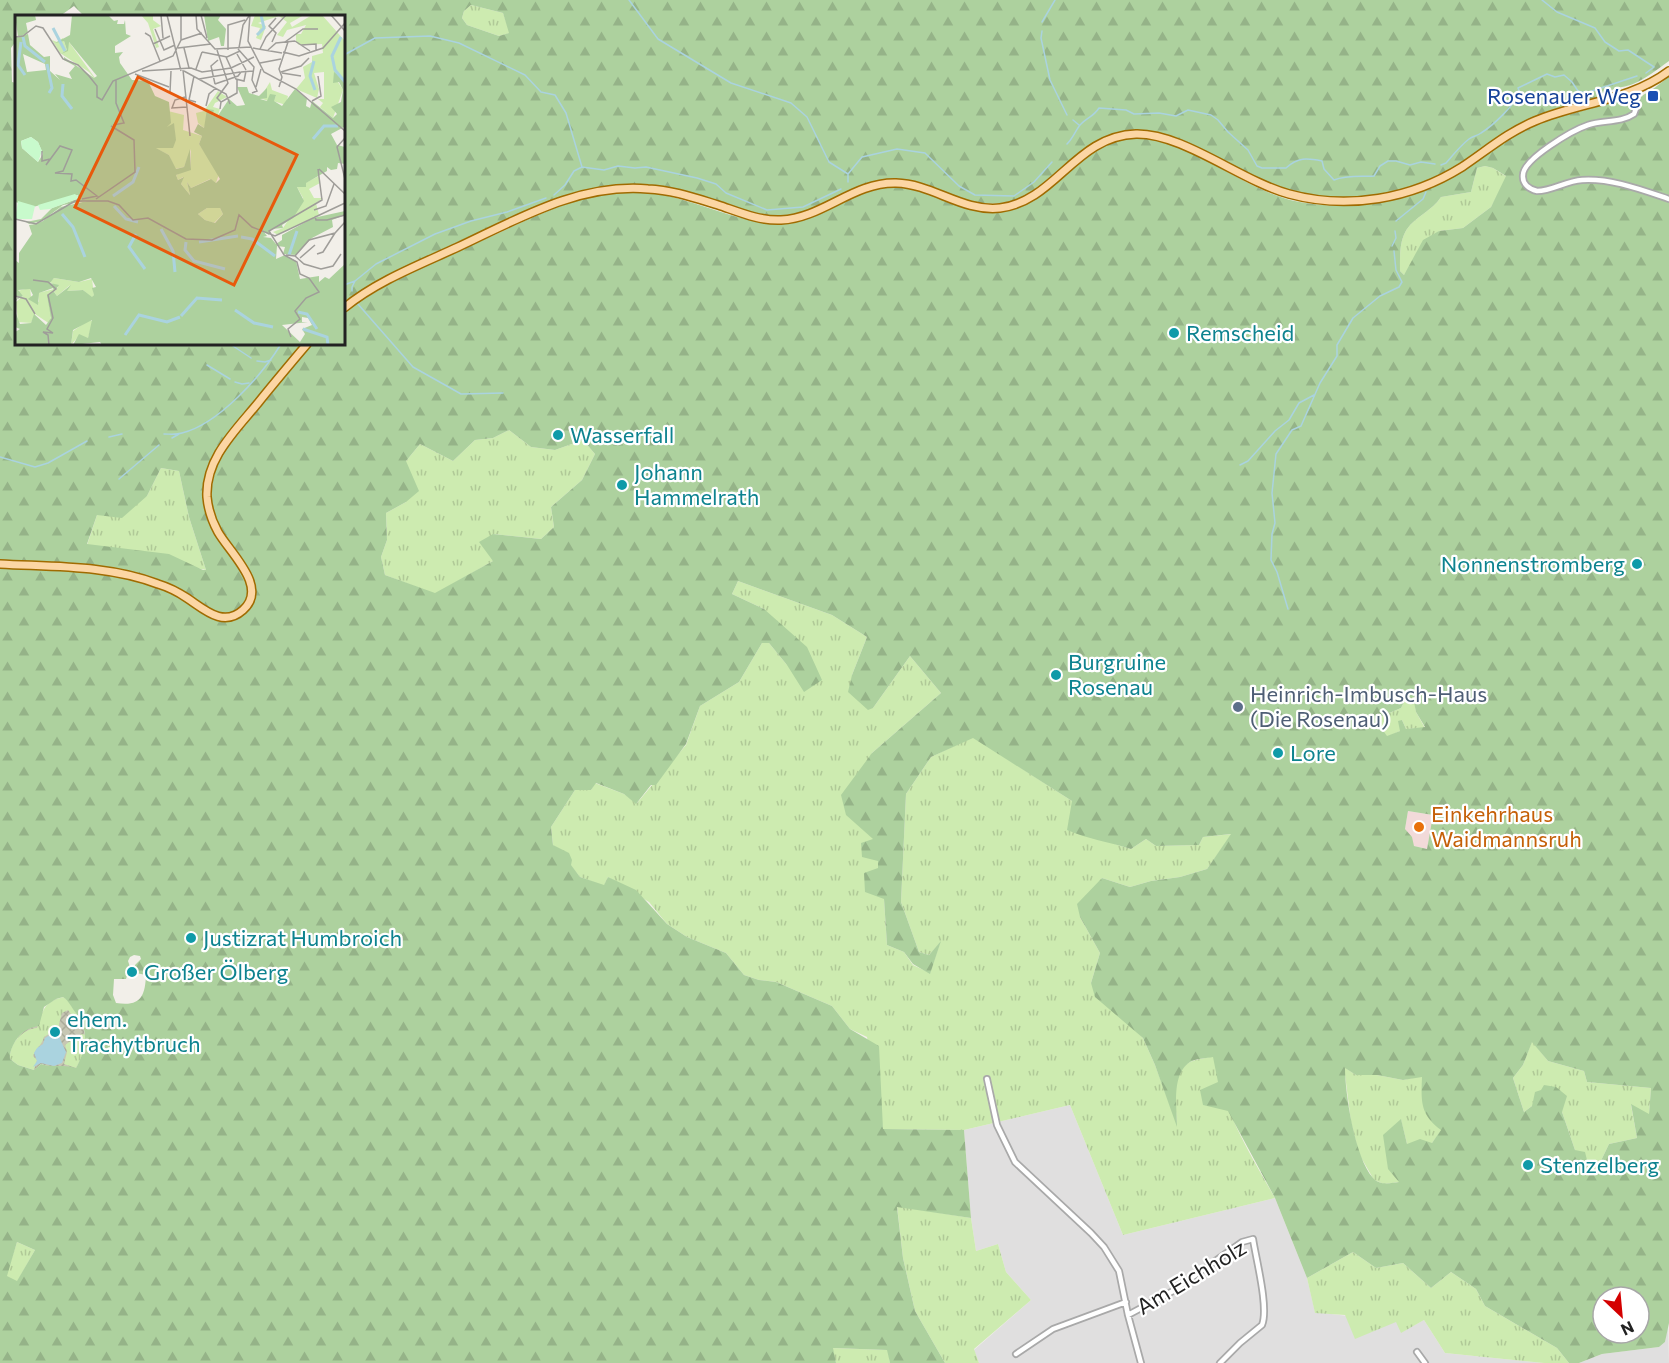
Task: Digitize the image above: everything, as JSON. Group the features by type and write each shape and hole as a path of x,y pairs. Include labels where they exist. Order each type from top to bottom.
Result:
{"main road":[{"path":"345,307 385,281 483,234 550,205 598,190 631,188 663,190 753,217 773,220 804,217 858,190 888,183 918,186 973,207 1001,208 1020,203 1037,194 1095,145 1116,137 1139,134 1173,141 1251,180 1284,192 1320,200 1359,201 1402,194 1456,171 1512,132 1530,123 1635,91 1669,70"},
{"path":"0,564 91,569 131,575 174,591 214,615 228,618 242,612 250,600 252,586 213,521 207,498 209,476 224,446 306,345"}],"street":[{"path":"1635,91 1636,111 1631,117 1597,122 1578,129 1539,154 1524,169 1522,174 1524,183 1527,187 1537,191 1571,182 1594,180 1627,186 1669,199"},
{"path":"987,1079 997,1125 1015,1162 1104,1247 1119,1271 1141,1363"},
{"name":"Am Eichholz","path":"1128,1315 1173,1291 1242,1242 1253,1239 1264,1308 1263,1325 1220,1363"},
{"path":"1016,1354 1053,1329 1126,1302"},
{"path":"1417,1352 1425,1363"}],"shaded area":[{"path":"1408,811 1433,815 1427,849 1414,846 1405,829"},
{"name":"ehem. Trachytbruch","path":"56,999 82,1020 86,1041 76,1068 55,1068 41,1064 34,1070 18,1037"},
{"path":"1070,1105 1123,1235 1275,1198 1307,1278 1315,1312 1397,1322 1402,1332 1424,1320 1445,1353 1544,1363 979,1363 974,1350 1031,1300 1006,1272 998,1244 976,1251 964,1130"},
{"path":"1668,1323 1669,1363 1579,1363 1602,1354 1659,1347 1665,1342"}],"green space":[{"path":"0,0 1669,0 1669,61 1651,74 1633,84 1614,89 1589,101 1530,119 1512,128 1445,173 1405,189 1384,194 1341,198 1285,190 1260,181 1166,135 1145,131 1121,132 1101,139 1084,149 1038,188 1021,197 1001,203 972,202 919,183 890,179 864,185 815,209 789,216 759,214 663,187 611,186 585,191 536,207 464,239 387,277 345,303 345,15 83,15 74,6 61,15 15,15 15,42 11,48 12,82 15,83 15,345 302,345 216,451 206,475 204,498 209,521 248,584 246,599 240,608 226,613 211,610 169,584 128,572 86,566 0,560","holes":["471,5 503,13 509,33 499,36 467,25 462,18 464,11","161,468 179,471 189,517 206,570 169,554 87,544 97,515 122,518 147,496"]},
{"path":"471,5 503,13 510,33 499,36 467,25 462,18 464,11"},
{"path":"1669,76 1669,1323 1665,1342 1659,1347 1602,1354 1579,1363 1569,1363 1557,1348 1485,1306 1476,1289 1451,1272 1431,1288 1403,1263 1376,1268 1353,1252 1307,1278 1275,1198 1228,1111 1203,1105 1200,1090 1218,1082 1213,1057 1198,1059 1184,1067 1176,1092 1177,1127 1143,1038 1095,997 1091,983 1100,953 1080,917 1077,904 1102,878 1130,887 1207,869 1231,834 1203,837 1199,845 1156,846 1146,839 1131,849 1075,833 1067,830 1072,801 973,738 931,757 906,794 901,902 919,952 929,955 941,941 930,974 913,964 904,952 887,945 884,899 865,892 864,873 878,868 878,861 862,857 861,843 873,839 846,815 841,795 872,753 941,693 910,656 873,708 868,710 848,692 867,637 832,615 738,581 732,594 764,609 807,647 822,680 804,692 787,665 769,643 762,643 739,682 700,706 686,744 656,785 651,785 636,804 624,794 596,783 591,790 575,790 551,827 553,845 569,853 572,860 571,865 580,877 604,885 608,877 636,890 667,924 687,937 726,953 744,975 776,982 832,1006 850,1029 879,1046 883,1129 964,1130 971,1218 897,1207 903,1258 915,1311 945,1363 890,1363 887,1350 833,1348 836,1363 0,1363 0,566 74,570 128,578 165,590 207,616 218,620 238,618 249,609 255,597 254,582 249,571 228,542 216,518 212,494 213,481 223,453 311,345 345,345 345,312 396,281 542,213 585,198 629,192 652,193 685,200 751,220 784,223 805,220 861,192 877,188 899,187 925,192 976,209 1003,211 1022,206 1038,197 1099,147 1117,140 1138,137 1175,146 1271,194 1290,200 1335,206 1357,205 1401,197 1443,181 1532,126 1643,95","holes":["1485,166 1506,176 1491,207 1463,228 1439,231 1423,240 1404,275 1400,271 1400,250 1407,229 1441,197 1471,192 1477,168","509,430 531,447 555,450 583,440 595,454 582,480 551,507 554,527 541,539 493,534 479,542 493,561 435,593 385,575 381,557 387,540 386,513 406,502 419,491 406,461 420,444 453,461 475,440 493,438","1413,697 1416,712 1425,727 1406,729 1402,720 1398,721 1400,731 1387,736 1375,719 1401,708 1406,698","1408,811 1433,815 1427,849 1414,846 1412,837 1405,829","140,956 141,959 134,969 136,973 146,975 143,994 131,1003 116,1003 113,995 114,979 126,979 130,957","63,997 80,1020 85,1033 84,1047 76,1068 41,1064 34,1070 18,1065 10,1059 11,1051 18,1038 25,1031 39,1026 44,1007","1532,1042 1548,1061 1584,1071 1587,1082 1651,1088 1649,1114 1631,1104 1637,1138 1609,1144 1597,1169 1589,1168 1585,1152 1575,1150 1562,1112 1567,1096 1556,1087 1544,1085 1541,1090 1535,1092 1532,1106 1524,1112 1513,1078 1523,1065","1345,1068 1356,1075 1377,1075 1403,1080 1422,1077 1425,1113 1441,1130 1432,1143 1420,1139 1407,1144 1401,1119 1383,1135 1388,1169 1399,1182 1379,1182 1373,1178 1361,1156 1352,1125","17,1242 35,1250 17,1281 7,1276"]},
{"path":"1485,166 1507,177 1491,207 1463,228 1439,231 1404,275 1400,271 1400,255 1401,244 1407,229 1441,197 1471,192 1477,168"},
{"path":"509,430 531,447 555,450 583,440 595,454 582,480 551,507 554,527 541,539 493,534 493,561 435,594 385,575 381,557 387,540 386,513 406,502 406,461 420,444 453,461 475,440 493,438"},
{"path":"161,468 179,471 189,517 206,570 87,545 97,515 147,496"},
{"path":"738,581 832,615 867,637 852,675 873,708 910,656 941,693 872,753 866,831 874,839 878,860 884,899 887,945 904,952 913,965 930,973 940,943 929,955 919,952 901,902 906,794 931,757 973,737 1072,801 1115,844 1131,849 1146,839 1156,846 1199,845 1203,837 1232,834 1207,869 1130,887 1102,878 1080,917 1100,953 1091,983 1143,1038 1177,1124 1175,1099 1179,1074 1190,1062 1214,1056 1230,1112 1246,1147 1275,1198 1123,1235 1070,1105 964,1130 883,1129 867,1037 850,1029 832,1006 776,982 744,975 726,953 687,937 667,924 649,902 608,877 604,886 580,877 553,845 551,827 575,790 591,790 595,783 624,794 637,803 686,745 700,706 739,682 762,643 769,643 787,665 764,609 732,594"},
{"path":"1414,696 1416,712 1425,728 1406,729 1402,720 1400,731 1387,737 1375,719 1401,708 1406,698"},
{"path":"63,997 68,1000 82,1020 74,1018 68,1010 62,1013 59,1024 60,1036 56,1029 53,1029 44,1037 33,1056 37,1060 34,1070 18,1065 10,1059 10,1053 18,1038 26,1031 37,1028 47,1005"},
{"path":"81,1034 86,1035 85,1044 76,1068 64,1064 67,1052 65,1045 80,1038"},
{"path":"1532,1041 1548,1061 1584,1071 1587,1082 1651,1088 1649,1115 1631,1105 1637,1138 1609,1144 1597,1169 1589,1168 1575,1150 1562,1112 1532,1106 1524,1112 1513,1078 1523,1065"},
{"path":"1344,1067 1356,1075 1377,1075 1403,1080 1422,1076 1442,1130 1432,1143 1407,1144 1401,1120 1400,1182 1384,1184 1374,1180 1359,1154 1351,1122"},
{"path":"897,1206 971,1218 976,1251 998,1244 1006,1272 1031,1300 974,1349 979,1363 945,1363 915,1311 903,1258"},
{"path":"17,1242 35,1250 17,1282 6,1276"},
{"path":"1353,1252 1376,1268 1403,1263 1431,1288 1451,1272 1476,1289 1485,1306 1557,1348 1569,1363 1544,1363 1445,1353 1424,1320 1401,1333 1396,1322 1355,1339 1345,1315 1315,1313 1307,1278"},
{"path":"832,1348 888,1350 890,1363 836,1363"}],"water":[{"path":"53,1029 57,1032 66,1052 62,1063 54,1066 41,1063 33,1067 37,1061 34,1053 43,1044 45,1038 53,1033"}],"waterway":[{"path":"629,0 658,39 731,83 791,103 807,117 829,162 848,174"},
{"path":"1042,22 1055,0"},
{"path":"1542,0 1557,12 1595,28 1605,42 1619,51 1628,50 1654,67 1646,73"},
{"path":"1042,31 1041,38 1050,80 1067,115"},
{"path":"345,54 375,38 430,36 459,43 525,75 541,92 555,95 566,113 582,167"},
{"path":"1441,165 1446,163 1469,139 1486,130 1503,115 1520,93 1518,88 1547,74 1555,77 1564,75 1578,91 1586,93 1637,76"},
{"path":"1067,144 1081,124 1099,108 1126,110 1134,114 1159,113 1176,116 1188,110 1211,115 1218,120 1248,150 1257,166 1262,168 1286,168 1299,160 1317,160 1322,161 1324,169 1334,180 1374,176 1380,166 1388,161 1410,165 1421,162 1435,164"},
{"path":"1073,120 1079,125"},
{"path":"848,182 848,174 862,157 897,149 925,153 959,186 975,195 1014,196 1034,182 1052,162"},
{"path":"554,195 565,185 574,171 582,167 604,170 618,166 646,167 697,178 716,184 726,193 767,210 803,207 841,189"},
{"path":"1396,221 1423,199 1426,192"},
{"path":"345,285 355,281 376,264 435,234 546,198"},
{"path":"1392,246 1396,238 1395,231"},
{"path":"1288,609 1271,560 1272,534 1275,523 1272,493 1276,454 1292,430 1301,426 1320,383 1337,356 1337,345 1353,318 1380,296 1399,287 1402,282 1396,270 1394,251"},
{"path":"352,291 355,281"},
{"path":"357,303 413,367 461,394 503,393"},
{"path":"232,345 251,358"},
{"path":"164,434 180,434 196,428 225,409 263,370 280,345"},
{"path":"257,361 271,360"},
{"path":"207,365 230,379"},
{"path":"235,382 249,383"},
{"path":"1240,465 1248,461 1275,431 1289,420 1299,403 1314,395"},
{"path":"109,437 122,434"},
{"path":"172,438 179,434"},
{"path":"0,457 35,467 48,463 87,441"},
{"path":"119,479 159,445"}],"place":[{"name":"Rosenauer Weg","path":"1653,96"},
{"name":"Remscheid","path":"1174,333"},
{"name":"Wasserfall","path":"558,435"},
{"name":"Johann Hammelrath","path":"622,485"},
{"name":"Nonnenstromberg","path":"1637,564"},
{"name":"Burgruine Rosenau","path":"1056,675"},
{"name":"Heinrich-Imbusch-Haus (Die Rosenau)","path":"1238,707"},
{"name":"Lore","path":"1278,753"},
{"name":"Einkehrhaus Waidmannsruh","path":"1419,827"},
{"name":"Justizrat Humbroich","path":"191,938"},
{"name":"Großer Ölberg","path":"132,972"},
{"name":"ehem. Trachytbruch","path":"55,1032"},
{"name":"Stenzelberg","path":"1528,1165"}]}
